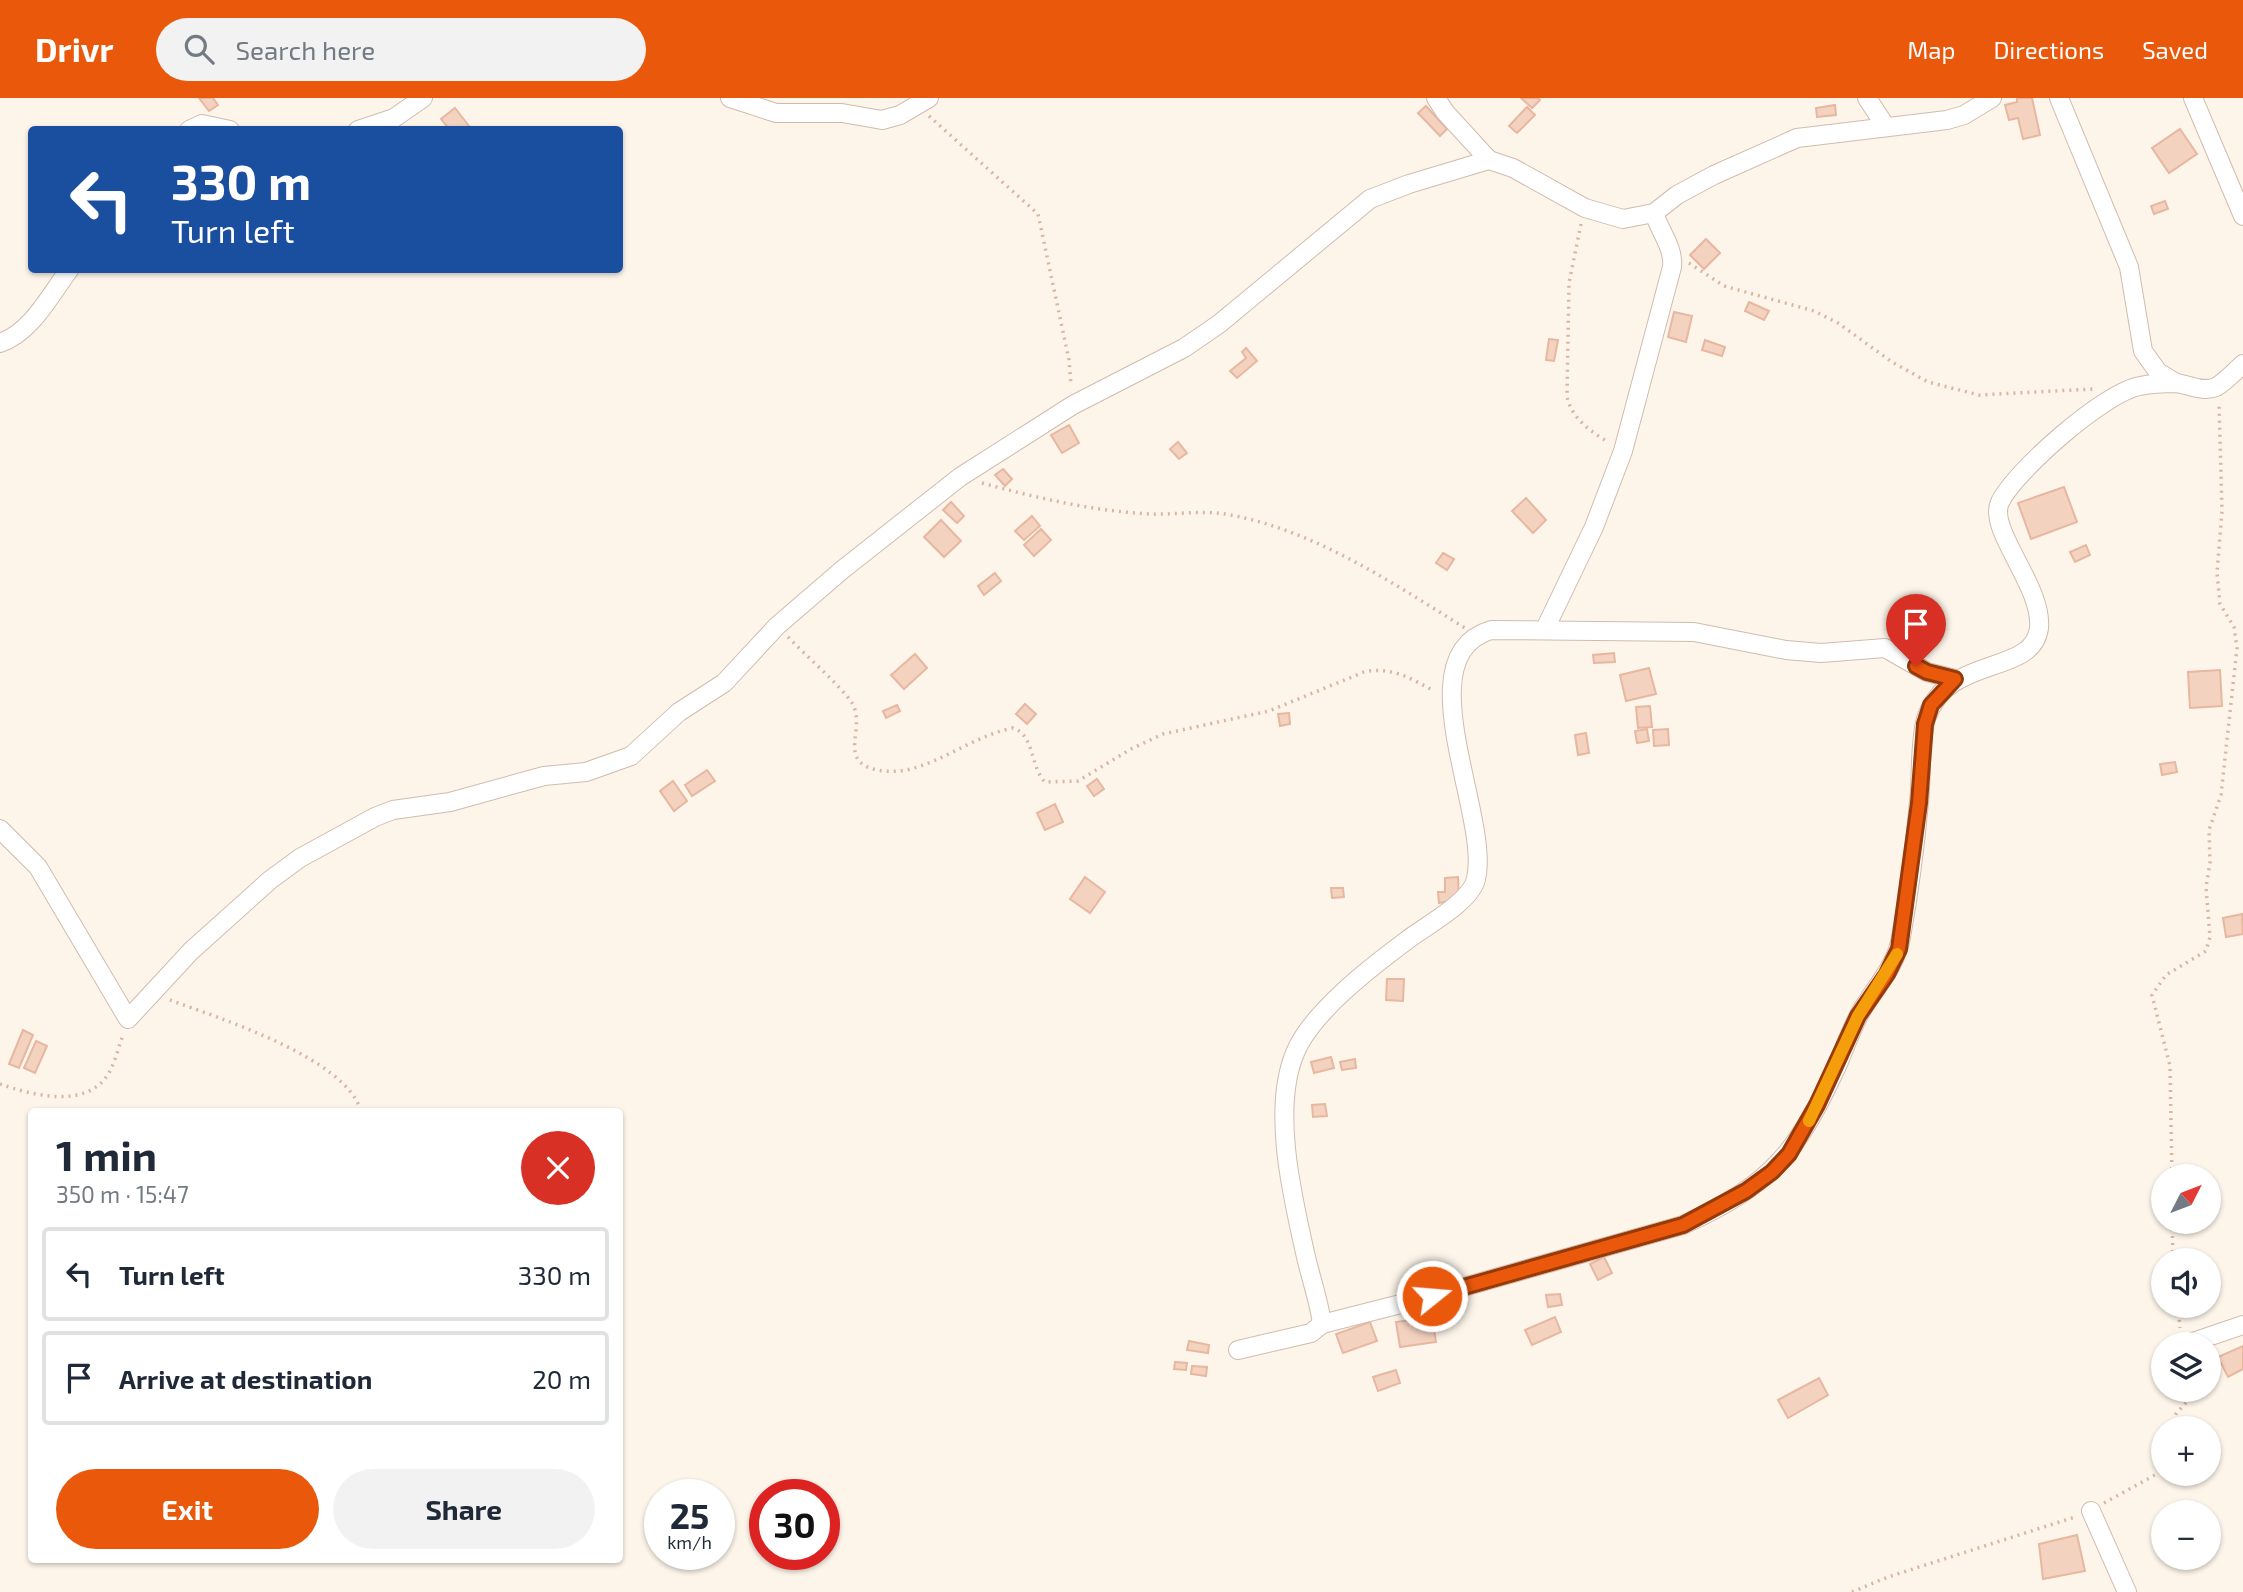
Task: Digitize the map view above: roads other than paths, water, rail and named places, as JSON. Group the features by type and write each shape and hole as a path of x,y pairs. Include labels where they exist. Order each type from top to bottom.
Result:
{"street":[{"path":"370,126 394,118 423,98"},
{"path":"730,98 776,113 842,113 882,120 923,102"},
{"path":"1436,98 1445,112 1489,160 1513,168 1584,208 1623,219 1654,212 1677,195 1714,175 1797,138 1947,120 1965,115 1992,98"},
{"path":"1867,98 1886,127"},
{"path":"2059,98 2129,267 2143,351 2158,372 2176,383"},
{"path":"2193,98 2243,216"},
{"path":"0,829 38,867 128,1019 228,916 300,858 393,810 450,802 544,776 586,772 618,763 631,756 679,712 724,683 777,626 960,477 1073,405 1184,348 1219,324 1370,200 1409,184 1489,160"},
{"path":"1545,629 1594,527 1623,451 1674,254 1659,229 1654,212"},
{"path":"0,343 9,340 34,318 67,273"},
{"path":"1238,1350 1311,1333 1322,1324 1683,1225 1718,1209 1772,1172 1800,1136 1858,1016 1894,962 1907,901 1925,724 1931,705 1955,679 2020,657 2037,637 2039,626 2036,596 2004,536 1997,516 2000,503 2022,474 2049,448 2119,391 2141,385 2176,383 2204,389 2215,387 2243,364"},
{"path":"1322,1324 1289,1171 1286,1130 1288,1072 1306,1034 1325,1011 1403,943 1468,895 1476,879 1472,811 1450,700 1462,649 1476,634 1492,630 1545,629 1694,632 1786,650 1821,653 1885,648 1927,672 1955,679"},
{"path":"2211,1332 2243,1325"},
{"path":"2091,1511 2127,1592"}]}
